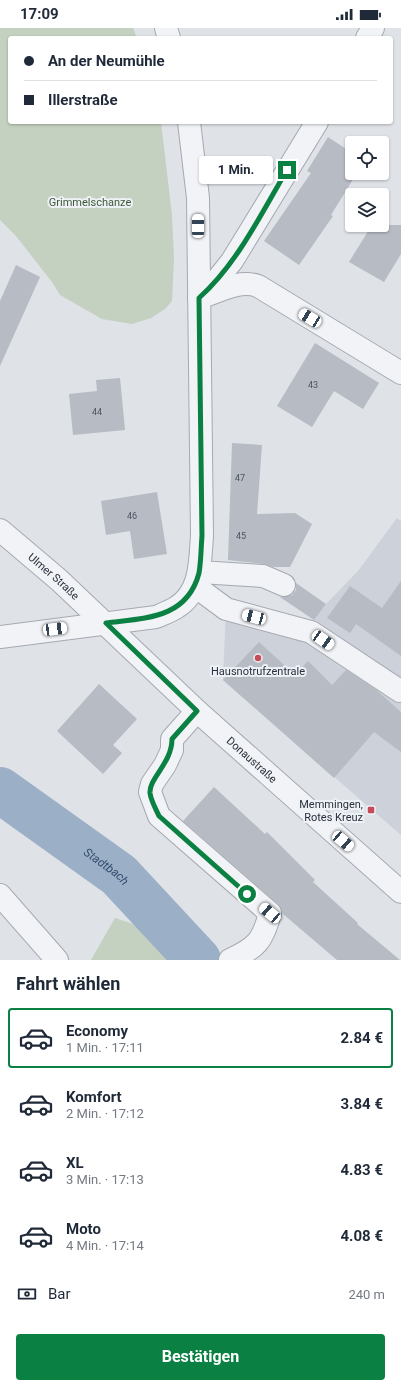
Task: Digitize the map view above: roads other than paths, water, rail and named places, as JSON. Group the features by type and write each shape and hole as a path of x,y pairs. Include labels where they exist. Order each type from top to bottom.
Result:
{"street":[{"path":"0,637 156,616 177,607 192,592 197,579 202,529 198,198 189,124"},
{"path":"199,298 212,286 232,261 315,124"},
{"path":"199,298 239,284 248,283 258,286 401,373"},
{"name":"Ulmer Straße","path":"0,530 40,562 106,623"},
{"path":"197,579 262,576 284,585"},
{"path":"197,579 226,609 311,632 400,691 401,689"},
{"name":"Donaustraße","path":"106,623 197,711 401,892"},
{"path":"197,711 172,739 172,750 152,784 150,792 159,816 270,913 265,934 250,951 230,960"},
{"path":"0,895 58,960"}],"waterway":[{"name":"Stadtbach","path":"0,790 119,875 198,960"}],"place":[{"name":"Hausnotrufzentrale","path":"258,658"},
{"name":"Memmingen, Rotes Kreuz","path":"371,810"}],"park label":[{"name":"Grimmelschanze","path":"90,202"}]}
